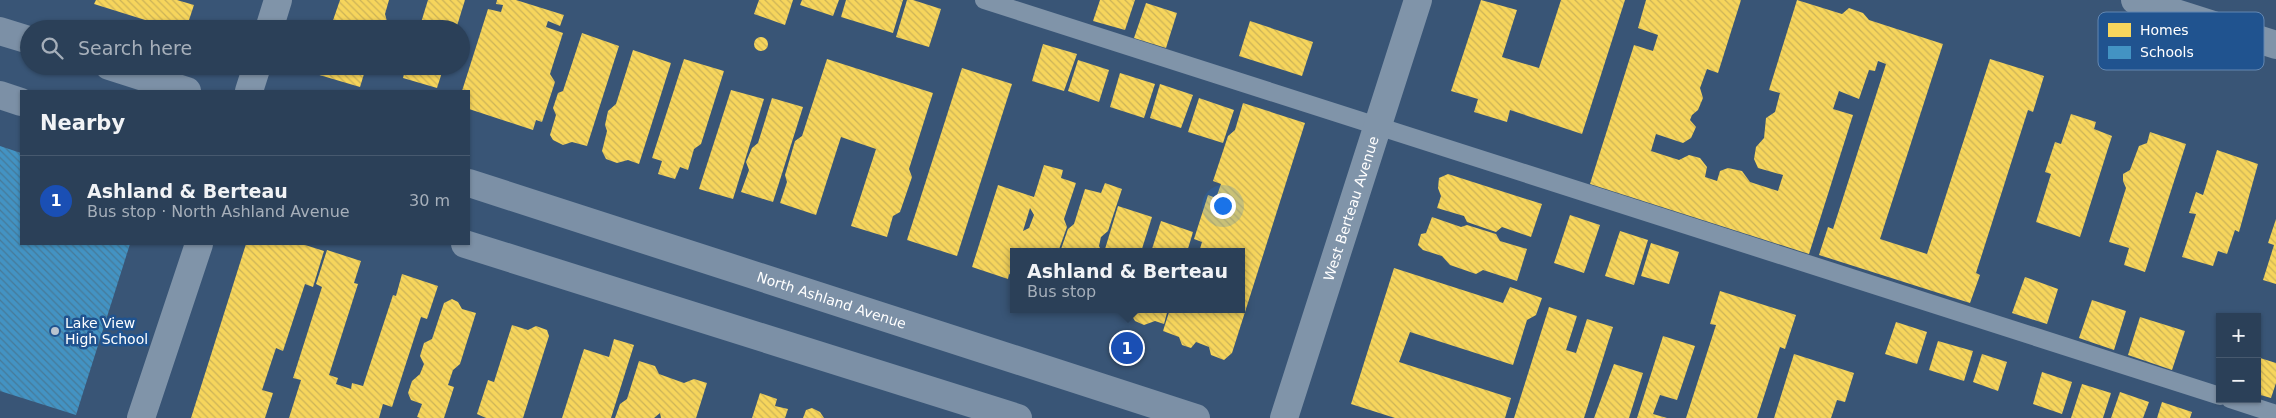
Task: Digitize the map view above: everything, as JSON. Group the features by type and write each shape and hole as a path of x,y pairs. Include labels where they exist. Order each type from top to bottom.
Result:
{"main road":[{"path":"0,31 20,37"},
{"path":"138,75 184,90"},
{"path":"0,95 20,102"},
{"name":"North Ashland Avenue","path":"470,183 1196,418"},
{"path":"468,245 1018,418"}],"street":[{"path":"272,20 278,0"},
{"name":"West Berteau Avenue","path":"1284,418 1418,0"},
{"path":"2135,0 2173,12"},
{"path":"2264,41 2276,45"},
{"path":"250,90 254,75"},
{"path":"141,418 199,245"}],"lane":[{"path":"984,0 2216,395"},
{"path":"2242,403 2276,414"}],"building: Homes":[{"path":"96,0 177,0 194,5 189,20 145,20 94,4"},
{"path":"340,0 389,0 385,14 387,20 333,20"},
{"path":"428,0 465,0 459,20 422,20"},
{"path":"497,0 516,0 564,15 560,26 548,21 546,27 563,33 550,74 555,82 542,122 536,120 533,130 470,109 470,90 462,90 467,75 470,75 470,66 488,9 501,12 503,5 496,4"},
{"path":"759,0 793,0 785,25 754,14"},
{"path":"802,0 839,0 833,16 800,5"},
{"path":"846,0 903,0 893,33 841,17"},
{"path":"907,0 913,0 941,9 929,47 896,37"},
{"path":"1100,0 1135,0 1125,30 1093,21"},
{"path":"1481,0 1517,10 1502,57 1539,68 1561,0 1625,0 1582,134 1510,110 1507,122 1474,112 1478,99 1451,91"},
{"path":"1646,0 1741,0 1718,73 1707,69 1700,88 1703,98 1698,110 1692,115 1690,120 1696,127 1691,138 1683,143 1656,134 1651,151 1679,160 1689,155 1700,158 1707,167 1705,177 1717,181 1720,171 1728,168 1742,171 1750,182 1778,191 1783,175 1758,168 1754,159 1756,147 1764,138 1766,118 1775,112 1780,93 1769,90 1797,0 1842,14 1849,8 1863,13 1869,20 1943,44 1880,239 1927,254 1990,59 2044,76 2033,112 2028,110 1976,273 1980,275 1970,303 1819,255 1828,227 1833,229 1886,64 1878,61 1875,71 1869,70 1859,99 1839,91 1833,109 1853,115 1809,254 1590,184 1634,45 1653,51 1658,35 1638,28"},
{"path":"1146,3 1177,13 1166,48 1134,38"},
{"path":"1250,21 1313,42 1302,76 1239,56"},
{"path":"582,33 619,46 587,146 572,142 563,145 553,140 550,135 556,115 553,108 558,93 563,91"},
{"path":"761,37 766,39 768,44 766,49 761,51 756,49 754,44 756,39"},
{"path":"1043,44 1077,54 1064,91 1032,81"},
{"path":"633,50 671,63 639,164 628,160 617,163 606,159 602,151 607,131 605,125 608,111 616,104"},
{"path":"684,59 724,71 701,144 694,149 688,170 680,167 675,179 658,174 662,161 652,158"},
{"path":"827,59 933,93 909,169 912,177 900,212 893,216 887,237 851,226 876,149 841,137 816,215 780,203 787,182 785,175 795,141 802,136"},
{"path":"1078,60 1109,70 1099,102 1068,91"},
{"path":"962,68 1012,84 957,256 907,240"},
{"path":"1120,73 1155,84 1144,118 1110,107"},
{"path":"319,75 364,75 360,87"},
{"path":"404,75 441,75 437,88 403,78"},
{"path":"1160,84 1193,95 1181,128 1150,118"},
{"path":"731,90 764,99 733,199 699,189"},
{"path":"772,98 803,107 773,202 741,192 749,170 746,162 752,148 758,143"},
{"path":"1199,98 1234,110 1223,143 1188,132"},
{"path":"1243,103 1305,123 1245,312 1245,248 1200,248 1202,242 1194,239 1208,195 1216,198 1221,184 1213,181 1228,136 1235,130"},
{"path":"2071,114 2096,122 2094,129 2112,136 2080,237 2036,222 2051,174 2045,172 2055,142 2061,144"},
{"path":"2150,132 2186,144 2145,272 2124,265 2129,248 2109,242 2126,188 2123,174 2130,170 2139,146 2147,143"},
{"path":"2217,150 2258,164 2239,232 2235,230 2227,254 2218,251 2213,266 2182,257 2196,214 2189,213 2196,192 2203,195"},
{"path":"1044,165 1063,170 1061,178 1076,183 1064,219 1067,227 1059,248 1010,248 1010,274 1008,279 972,267 998,185 1034,197","holes":["1030,208 1034,215 1029,228 1023,231"]},
{"path":"1448,174 1542,204 1531,237 1502,227 1496,232 1467,222 1464,216 1437,208 1441,196 1438,188 1439,178"},
{"path":"1105,183 1122,189 1108,231 1101,237 1100,248 1061,248 1068,229 1074,224 1085,189 1101,193"},
{"path":"1118,206 1152,217 1142,248 1105,248"},
{"path":"1570,215 1600,225 1584,273 1554,263"},
{"path":"1432,217 1461,227 1467,225 1496,234 1500,241 1527,249 1517,281 1483,270 1476,274 1450,265 1442,256 1423,250 1418,245 1421,234 1426,233"},
{"path":"2276,219 2276,284 2263,280 2274,245 2268,243"},
{"path":"1161,221 1193,232 1188,248 1152,248"},
{"path":"1620,231 1648,240 1634,285 1605,276"},
{"path":"1651,243 1679,252 1669,284 1641,276"},
{"path":"246,245 305,245 324,251 313,287 305,284 283,351 276,348 262,390 273,393 265,418 191,418"},
{"path":"327,250 361,261 354,283 358,284 329,375 338,378 336,384 351,389 352,383 363,386 393,295 396,296 402,274 438,286 427,319 421,317 392,407 383,404 379,418 289,418 301,380 293,378 322,287 316,284"},
{"path":"1394,268 1503,303 1510,287 1542,298 1536,315 1527,320 1513,365 1410,332 1399,362 1511,398 1505,418 1395,418 1351,404"},
{"path":"2025,277 2058,289 2047,324 2012,313"},
{"path":"1720,291 1796,315 1785,349 1780,347 1757,418 1686,418 1716,325 1710,324"},
{"path":"452,299 458,302 462,309 476,313 460,364 453,370 448,385 454,387 444,418 420,418 417,417 422,404 411,400 408,393 412,381 420,374 424,364 420,356 424,343 432,339 444,303"},
{"path":"2092,300 2126,311 2114,350 2079,338"},
{"path":"1549,307 1577,316 1566,350 1576,353 1587,319 1613,327 1584,418 1514,418"},
{"path":"1133,313 1167,313 1164,324 1155,321 1144,325 1135,321 1132,316"},
{"path":"1169,313 1245,313 1232,353 1224,360 1211,355 1209,347 1196,342 1191,348 1182,345 1179,337 1163,331"},
{"path":"2140,317 2185,331 2172,370 2128,355"},
{"path":"1896,322 1927,332 1917,364 1885,354"},
{"path":"512,325 528,330 536,326 547,330 549,336 523,418 486,418 477,414 488,380 494,382"},
{"path":"1663,336 1695,346 1677,400 1660,395 1653,414 1667,418 1637,418"},
{"path":"614,339 634,345 611,418 562,418 584,349 609,357"},
{"path":"1938,341 1973,351 1964,381 1929,370"},
{"path":"1794,354 1854,373 1845,402 1837,400 1831,418 1774,418"},
{"path":"1982,354 2007,362 1998,391 1973,382"},
{"path":"2261,358 2276,363 2276,383 2271,398 2261,395"},
{"path":"639,361 655,366 659,374 684,383 694,379 707,383 696,418 661,418 660,413 654,418 615,418 620,404 627,399"},
{"path":"1614,364 1643,373 1629,418 1594,418"},
{"path":"2042,372 2072,382 2062,414 2033,404"},
{"path":"2082,384 2111,393 2103,418 2071,418"},
{"path":"2120,392 2149,402 2143,418 2111,418"},
{"path":"760,393 777,399 775,406 788,409 785,418 752,418"},
{"path":"2162,402 2192,412 2190,418 2157,418"},
{"path":"812,408 820,412 824,418 803,418 806,410"}],"building: Schools":[{"name":"Lake View High School","path":"0,146 20,153 20,245 130,245 76,415 0,391"}],"place":[{"name":"Lake View High School","path":"55,331"},
{"name":"Ashland & Berteau","path":"1127,348"}]}
